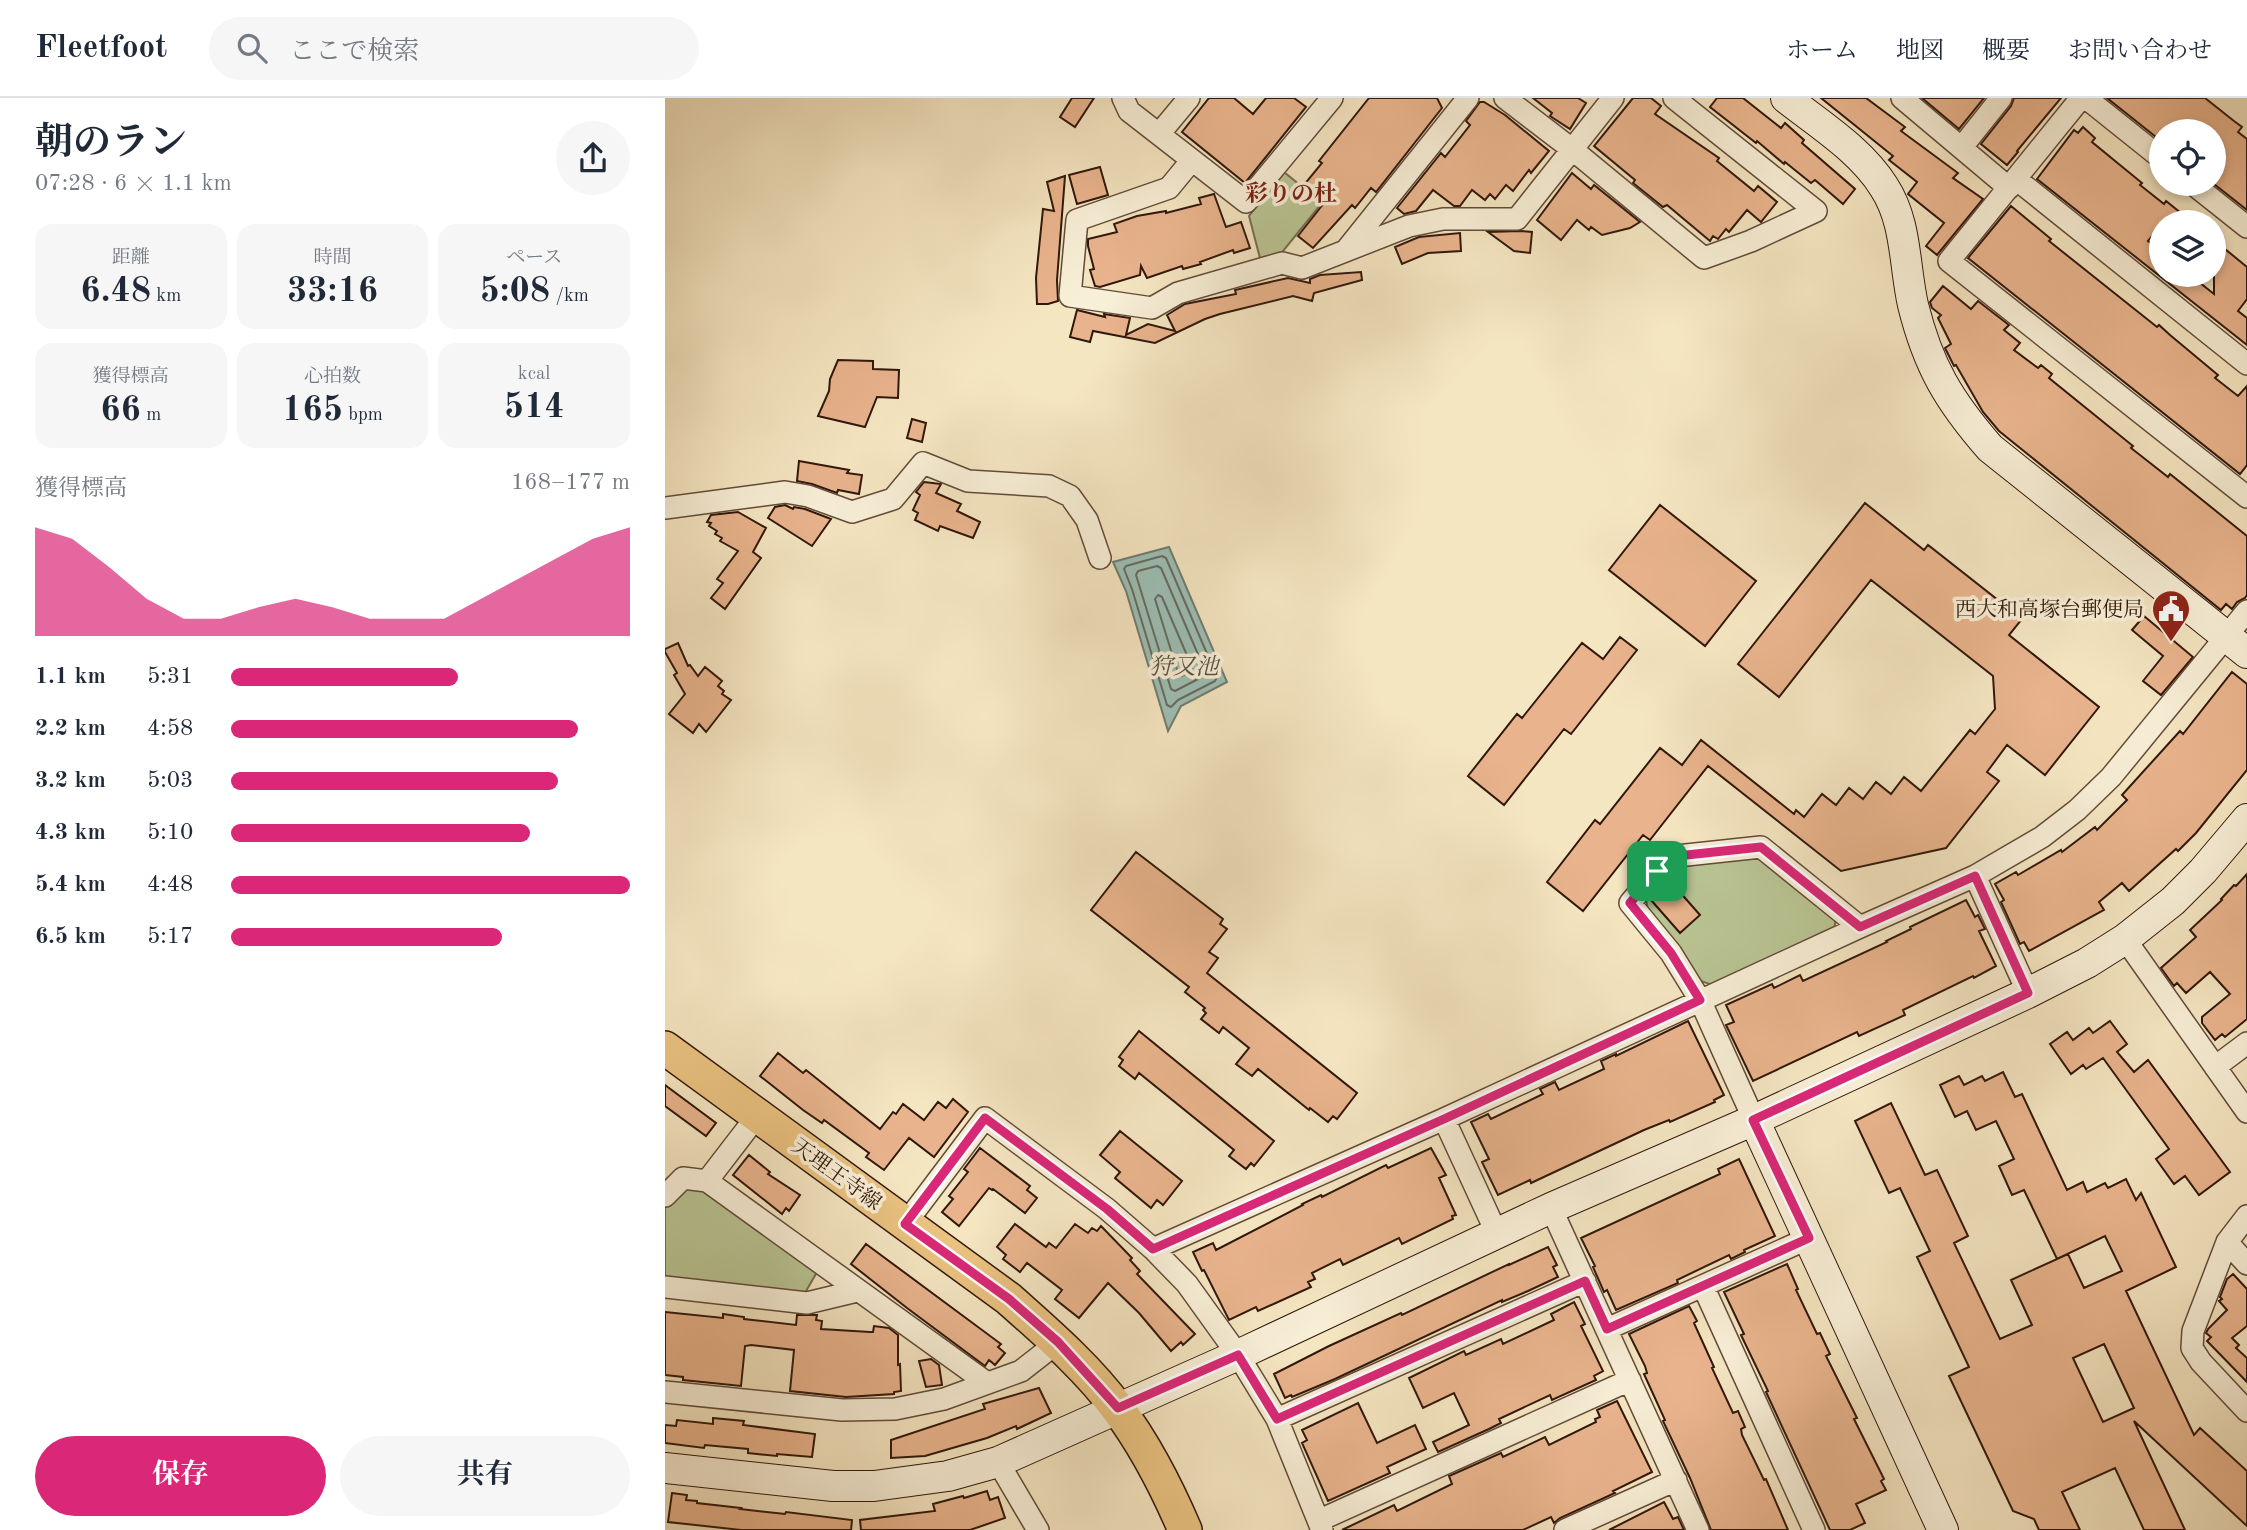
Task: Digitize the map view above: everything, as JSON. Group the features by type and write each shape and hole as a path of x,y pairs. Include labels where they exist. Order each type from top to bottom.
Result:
{"main road":[{"name":"天理王寺線","path":"665,1048 1009,1299 1058,1342 1118,1408 1155,1469 1185,1530"}],"street":[{"path":"1123,98 1129,111 1246,202 1332,98"},
{"path":"1159,134 1189,98"},
{"path":"1346,251 1468,98"},
{"path":"1504,98 1573,150 1704,258 1751,241 1816,211 1674,98"},
{"path":"1192,160 1169,188 1077,220 1070,296 1152,308 1178,293 1282,263 1302,268 1409,226 1443,219 1517,219 1613,98"},
{"path":"1786,98 1862,160 1885,188 1900,225 1913,304 1927,350 1943,385 1962,416 1990,448 2237,645"},
{"path":"1902,98 1962,147 2247,364"},
{"path":"1962,147 2001,98"},
{"path":"2149,149 2083,98 1949,261 2247,497"},
{"path":"2208,196 2247,227"},
{"path":"665,508 785,492 808,496 852,512 893,499 923,463 968,481 1049,486 1070,496 1087,520 1100,558"},
{"path":"1153,1249 1975,876 2042,836 2077,810 2102,786 2237,645 2247,611"},
{"path":"665,1468 833,1486 874,1486 949,1476 998,1462 1238,1355 1551,1208 1753,1120 2087,963 2125,939 2173,901 2203,872 2247,820"},
{"path":"1860,927 1761,847 1677,856 1657,871 1630,903 1671,953 1700,1000 1937,1528"},
{"path":"1975,876 2028,993"},
{"path":"2125,939 2247,1112"},
{"path":"2215,1067 2247,1043"},
{"path":"707,1181 757,1116"},
{"path":"905,1224 985,1118 1107,1209 1153,1249 1187,1284 1238,1355 1277,1419 1321,1525 1630,1380"},
{"path":"1444,1119 1497,1234"},
{"path":"665,1196 683,1178 707,1181 987,1383"},
{"path":"1551,1208 1698,1530"},
{"path":"2247,1216 2227,1242 2193,1331 2192,1348 2201,1362 2247,1411"},
{"path":"1607,1329 1809,1238"},
{"path":"2227,1242 2247,1264"},
{"path":"1277,1419 1585,1281"},
{"path":"1703,1286 1814,1530"},
{"path":"665,1287 807,1303 857,1291"},
{"path":"665,1392 842,1410 895,1409 944,1398 1021,1371 1058,1342"},
{"path":"998,1462 1029,1528"},
{"path":"1565,1530 1597,1523 1676,1480"}],"green space":[{"path":"1284,172 1322,203 1279,256 1261,262 1249,216"},
{"path":"1751,857 1763,860 1836,918 1834,930 1712,985 1701,981 1648,911 1646,899 1672,870 1684,864"},
{"path":"696,1186 817,1272 805,1293 665,1278 665,1208 684,1189"}],"water":[{"name":"狩又池","path":"1169,547 1227,682 1181,706 1168,731 1126,591 1113,562"}],"building":[{"path":"1072,98 1094,98 1075,127 1060,117"},
{"path":"1209,98 1234,98 1253,114 1266,98 1294,98 1306,107 1245,183 1182,132"},
{"path":"1369,98 1437,98 1442,108 1376,192 1371,188 1355,208 1352,205 1313,248 1298,236 1324,203 1303,186 1322,163 1319,161"},
{"path":"1533,98 1578,98 1586,103 1570,129 1550,116 1552,113"},
{"path":"1633,98 1651,98 1661,106 1655,114 1719,158 1717,161 1754,191 1758,186 1777,202 1761,222 1747,210 1729,232 1726,229 1718,239 1713,236 1710,241 1667,205 1663,207 1633,183 1635,180 1594,146"},
{"path":"1717,98 1743,98 1781,128 1785,123 1804,140 1802,143 1855,189 1843,204 1815,180 1811,183 1710,107"},
{"path":"1821,98 1866,98 1905,127 1901,131 1958,173 1953,178 1983,199 1937,255 1926,246 1944,223 1908,194 1917,182 1889,160 1893,156"},
{"path":"1922,98 1984,98 1959,129"},
{"path":"2014,98 2061,98 2007,165 1981,144 2011,106"},
{"path":"2107,98 2205,98 2242,127 2238,132 2247,139 2247,210 2226,193 2226,119 2149,119 2149,131"},
{"path":"1480,102 1505,115 1549,151 1531,173 1529,170 1513,191 1506,185 1495,199 1490,194 1485,200 1472,190 1460,206 1454,206 1433,190 1416,211 1404,214 1397,208 1441,153 1445,157 1470,125 1466,121"},
{"path":"2083,127 2095,138 2092,142 2142,183 2140,185 2149,192 2149,196 2154,196 2164,204 2166,201 2177,210 2149,210 2149,268 2037,179 2074,130 2078,133"},
{"path":"1100,167 1108,195 1077,204 1069,175"},
{"path":"1572,173 1591,189 1594,185 1640,222 1630,228 1602,235 1591,227 1589,230 1577,220 1561,240 1537,220"},
{"path":"1065,176 1057,280 1058,301 1037,304 1036,278 1043,209 1054,211 1047,182"},
{"path":"1214,194 1226,227 1241,222 1250,248 1234,253 1233,250 1200,262 1201,264 1183,269 1182,266 1147,278 1141,266 1140,275 1100,287 1095,286 1090,270 1094,269 1088,239 1117,232 1114,224 1137,216 1166,213 1201,204 1199,198"},
{"path":"2011,206 2051,239 2049,241 2157,327 2159,325 2218,375 2215,378 2238,396 2247,386 2247,465 2240,474 1968,258"},
{"path":"1488,232 1532,232 1530,253 1514,251"},
{"path":"1460,233 1461,251 1428,253 1402,264 1395,247 1419,237"},
{"path":"2226,250 2247,267 2247,299 2238,311 2247,318 2247,345 2174,287 2205,287 2214,294 2214,287 2226,287"},
{"path":"1361,272 1362,280 1314,293 1312,301 1293,296 1220,314 1155,343 1093,331 1090,342 1070,337 1077,310 1105,317 1104,314 1130,318 1126,335 1148,324 1175,331 1167,315 1185,304 1236,294 1235,290 1288,278 1310,283 1310,279 1320,275"},
{"path":"1943,286 1971,309 1978,301 2009,325 2004,330 2020,343 2014,350 2038,368 2041,365 2052,374 2049,378 2133,446 2131,448 2168,477 2170,474 2247,536 2245,598 2237,602 2232,609 2226,604 2221,610 1999,431 1983,412 1945,348 1951,344 1938,318 1941,315 1932,308 1930,302"},
{"path":"838,360 873,361 873,369 899,370 898,398 877,397 865,427 818,416"},
{"path":"912,419 926,423 922,442 907,438"},
{"path":"799,461 862,475 859,494 838,490 837,493 797,481"},
{"path":"924,482 941,484 936,493 961,504 957,511 980,522 973,538 940,526 938,531 915,520 918,513 913,510 920,495 916,492"},
{"path":"1865,503 1924,550 1928,545 2022,619 2009,635 2099,707 2045,775 2007,745 1987,772 1999,781 1946,848 1841,871 1708,766 1650,840 1643,835 1583,911 1547,882 1595,820 1600,824 1660,748 1682,765 1701,740 1794,814 1796,810 1804,817 1822,794 1836,805 1849,788 1863,799 1876,782 1891,794 1904,777 1921,791 1970,730 1975,734 1995,709 1993,676 1871,580 1779,697 1738,664"},
{"path":"785,505 831,519 812,546 768,518 775,507"},
{"path":"1660,505 1756,581 1705,646 1609,570"},
{"path":"738,512 766,528 753,552 761,558 725,609 711,598 723,583 717,579 738,551 720,541 722,538 715,534 717,531 707,522 711,515"},
{"path":"2144,616 2193,657 2161,695 2143,681 2163,656 2132,630"},
{"path":"1620,637 1637,650 1571,734 1564,729 1504,805 1468,776 1517,714 1522,718 1582,643 1603,659"},
{"path":"678,643 688,666 690,665 698,676 705,667 722,681 718,686 724,691 722,694 731,700 706,732 699,724 693,733 669,714 685,694 665,652 665,649"},
{"path":"2232,672 2247,684 2247,770 2178,851 2176,849 2129,891 2122,883 2099,902 2104,910 2029,951 2024,942 2020,944 2001,902 2004,900 1995,884 2016,872 2018,875 2061,850 2062,852 2095,827 2097,830 2127,800 2122,795 2180,731 2183,734"},
{"path":"1136,852 1223,919 1220,924 1227,929 1209,952 1218,958 1207,973 1357,1093 1337,1119 1333,1116 1328,1122 1258,1069 1252,1076 1236,1064 1249,1048 1223,1027 1219,1033 1201,1019 1206,1013 1203,1010 1205,1008 1185,992 1189,987 1091,910"},
{"path":"2247,874 2247,1019 2225,1037 2222,1034 2215,1040 2202,1023 2202,1017 2230,994 2210,972 2186,993 2177,983 2174,986 2161,968 2196,937 2190,930"},
{"path":"1671,882 1700,915 1680,933 1651,900"},
{"path":"1966,900 1985,929 1979,931 1996,966 1903,1010 1905,1015 1859,1036 1857,1032 1753,1081 1726,1025 1734,1022 1726,1005 1772,984 1774,988 1800,975 1803,981 1887,942 1911,929 1910,927"},
{"path":"1688,1021 1724,1095 1714,1100 1715,1102 1670,1122 1669,1120 1644,1130 1531,1183 1530,1180 1498,1195 1482,1162 1489,1159 1471,1122 1488,1114 1491,1119 1543,1094 1540,1089 1555,1082 1559,1090 1604,1069 1601,1061"},
{"path":"2110,1021 2127,1044 2117,1052 2134,1072 2148,1060 2230,1172 2199,1195 2185,1176 2174,1184 2156,1159 2169,1149 2103,1058 2086,1069 2083,1065 2071,1074 2050,1044 2067,1032 2073,1040 2089,1028 2093,1033"},
{"path":"1139,1031 1274,1141 1254,1166 1251,1163 1246,1169 1229,1156 1234,1150 1139,1073 1135,1079 1119,1066 1123,1060 1119,1057"},
{"path":"778,1053 803,1073 806,1070 880,1129 903,1104 924,1120 938,1102 946,1108 953,1099 968,1112 934,1157 909,1138 884,1170 866,1157 869,1153 824,1120 822,1123 803,1110 760,1076"},
{"path":"2003,1072 2015,1097 2022,1094 2067,1190 2083,1182 2087,1192 2105,1183 2108,1188 2126,1179 2136,1200 2141,1193 2176,1267 2126,1291 2194,1435 2200,1428 2247,1471 2247,1526 2134,1421 2185,1530 2144,1530 2115,1468 2062,1492 2080,1530 2039,1530 2034,1519 2013,1511 1949,1376 1969,1367 1917,1257 1930,1251 1900,1188 1889,1193 1855,1121 1891,1103 1925,1175 1937,1170 1968,1236 1954,1243 2000,1339 2032,1325 2011,1280 2068,1254 2084,1288 2122,1271 2105,1236 2057,1259 2024,1190 2012,1195 1999,1166 2014,1159 1996,1121 1976,1130 1967,1111 1955,1117 1940,1085 1959,1076 1964,1085 1982,1076 1985,1081","holes":["2104,1344 2134,1408 2103,1422 2073,1358"]},
{"path":"665,1085 716,1123 706,1136 665,1106"},
{"path":"1120,1131 1182,1181 1163,1205 1157,1200 1151,1208 1115,1178 1120,1172 1100,1155"},
{"path":"980,1148 1030,1186 1027,1190 1037,1198 1025,1213 989,1188 959,1226 942,1212 953,1199 949,1196 968,1172 964,1169"},
{"path":"1431,1148 1446,1175 1439,1178 1456,1215 1452,1216 1453,1219 1402,1244 1399,1238 1343,1265 1340,1259 1312,1273 1315,1279 1308,1282 1311,1287 1258,1311 1256,1307 1229,1320 1193,1252 1213,1243 1216,1250 1302,1204 1386,1165 1388,1168"},
{"path":"749,1155 770,1172 768,1174 800,1195 789,1211 786,1208 782,1214 733,1175"},
{"path":"1739,1159 1775,1236 1731,1259 1729,1255 1677,1280 1678,1283 1616,1310 1607,1290 1604,1292 1581,1238 1720,1174 1718,1169"},
{"path":"1015,1224 1046,1247 1049,1243 1056,1248 1075,1224 1088,1233 1092,1228 1097,1231 1101,1226 1132,1258 1130,1260 1140,1271 1137,1274 1195,1334 1171,1351 1139,1313 1108,1283 1079,1318 1055,1299 1062,1290 1027,1263 1020,1272 1003,1259 1006,1255 997,1247"},
{"path":"866,1244 1001,1344 998,1347 1005,1353 995,1365 989,1360 985,1366 851,1264"},
{"path":"1548,1247 1557,1265 1553,1267 1558,1277 1502,1300 1335,1379 1285,1398 1274,1374 1329,1346"},
{"path":"1787,1264 1817,1334 1820,1333 1830,1354 1826,1356 1857,1418 1854,1419 1884,1479 1881,1481 1886,1490 1856,1504 1865,1523 1850,1530 1830,1530 1766,1392 1768,1391 1724,1292"},
{"path":"2233,1274 2247,1289 2247,1326 2232,1338 2239,1345 2236,1348 2247,1358 2247,1382 2207,1341 2211,1337 2206,1333 2208,1329 2227,1310 2219,1301 2222,1299 2220,1297 2227,1279"},
{"path":"1574,1302 1585,1324 1581,1326 1603,1371 1594,1376 1596,1380 1552,1400 1550,1395 1499,1419 1501,1423 1438,1452 1433,1442 1469,1425 1454,1393 1423,1408 1409,1378 1464,1351 1466,1355 1501,1339 1503,1344 1554,1320 1551,1314"},
{"path":"1689,1306 1697,1321 1694,1323 1714,1367 1712,1368 1733,1413 1738,1411 1745,1427 1741,1429 1742,1435 1764,1480 1766,1479 1788,1530 1711,1530 1644,1374 1647,1373 1645,1366 1629,1334"},
{"path":"665,1312 723,1318 723,1314 796,1325 797,1315 817,1315 816,1320 822,1321 821,1329 873,1332 874,1326 889,1328 898,1335 901,1391 894,1394 846,1397 790,1391 794,1350 751,1345 745,1346 741,1386 683,1380 683,1377 665,1375"},
{"path":"931,1359 939,1365 942,1385 926,1387 919,1361"},
{"path":"1039,1388 1051,1413 1017,1429 1016,1426 987,1438 925,1456 891,1458 891,1440 985,1409 983,1404"},
{"path":"1617,1401 1652,1472 1554,1523 1551,1517 1523,1530 1342,1530 1394,1505 1397,1511 1452,1484 1449,1476 1501,1453 1503,1457 1545,1437 1549,1445 1596,1422 1595,1419 1600,1417 1597,1410"},
{"path":"1358,1403 1377,1443 1415,1425 1426,1449 1387,1467 1390,1473 1328,1501 1302,1443 1307,1440 1302,1430"},
{"path":"713,1418 744,1421 743,1425 815,1434 812,1457 777,1456 748,1453 748,1449 705,1445 704,1448 665,1443 665,1425 676,1426 677,1420 713,1424"},
{"path":"987,1491 990,1500 998,1497 1005,1518 970,1530 861,1530 860,1520 935,1511 933,1504"},
{"path":"672,1493 687,1495 686,1500 697,1503 852,1520 851,1530 741,1530 668,1522"},
{"path":"1664,1502 1673,1519 1678,1517 1684,1530 1609,1530"}],"place":[{"name":"西大和高塚台郵便局","path":"2171,643"}],"district":[{"name":"彩りの杜","path":"1291,193"}],"route":[{"path":"1761,847 1860,927 1975,876 2028,993 1753,1120 1809,1238 1607,1329 1585,1281 1277,1419 1238,1355 1118,1408 1058,1342 1009,1299 905,1224 985,1118 1107,1209 1153,1249 1592,1051 1700,1000 1671,953 1630,903 1657,871 1677,856 1761,847"}]}
